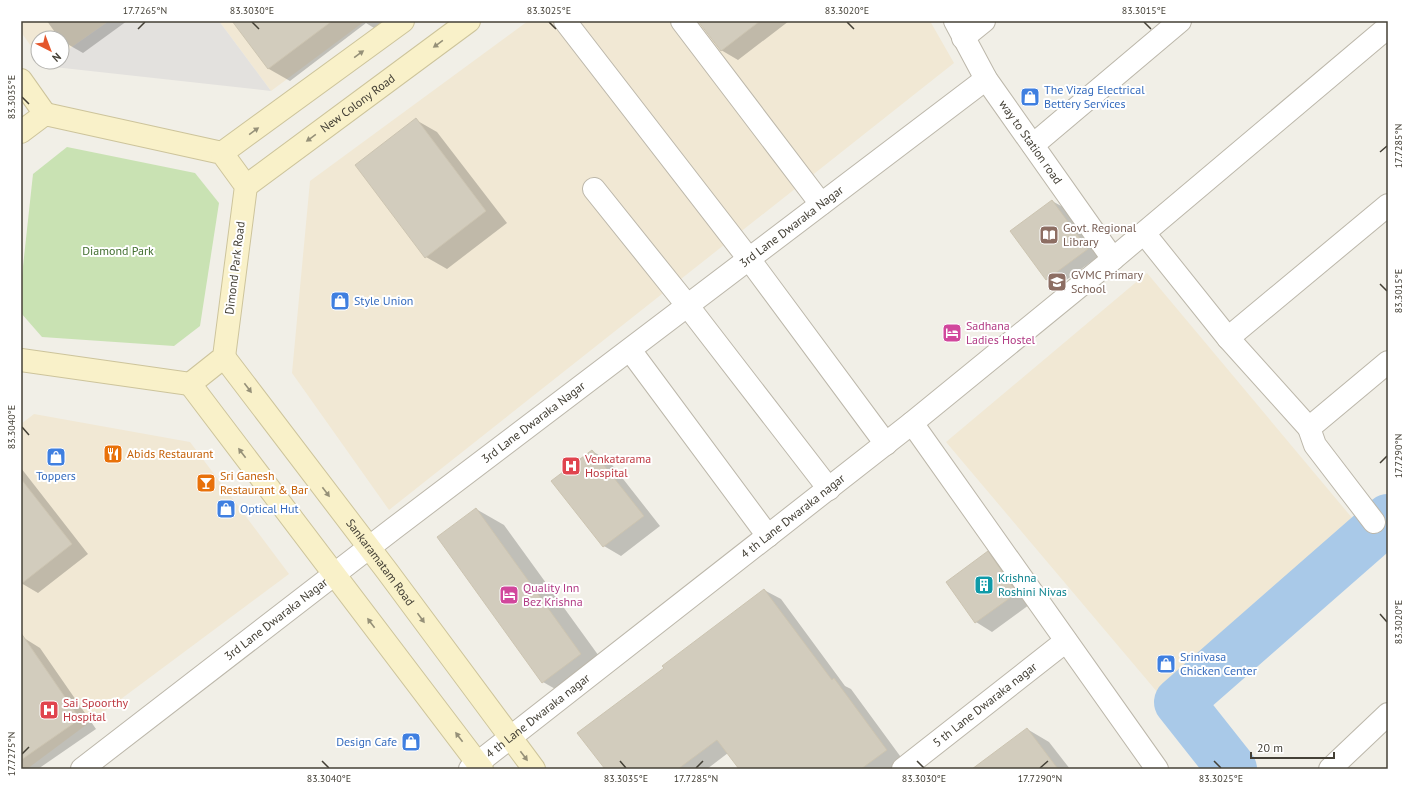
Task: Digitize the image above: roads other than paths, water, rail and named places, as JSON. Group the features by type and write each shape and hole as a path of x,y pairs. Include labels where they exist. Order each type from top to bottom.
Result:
{"main road":[{"path":"222,153 403,21"},
{"name":"New Colony Road","path":"246,186 469,21"},
{"path":"21,80 45,114 222,153 246,186"},
{"path":"21,132 45,114"},
{"name":"Dimond Park Road","path":"224,357 246,186"},
{"path":"190,384 224,357"},
{"name":"Sankaramatam Road","path":"224,357 534,769"},
{"path":"21,360 190,384 476,767"}],"street":[{"path":"565,21 749,258 886,444"},
{"path":"682,21 821,204"},
{"path":"959,30 984,21"},
{"path":"1033,145 1180,21"},
{"name":"4 th Lane Dwaraka nagar","path":"476,767 510,738 912,423 1113,259 1388,27"},
{"name":"way to Station road","path":"959,30 986,79 1113,259"},
{"name":"3rd Lane Dwaraka Nagar","path":"82,769 369,548 986,79"},
{"path":"594,190 688,306 829,489"},
{"path":"1228,338 1388,205"},
{"path":"1144,232 1228,338 1309,428 1315,445 1374,522"},
{"path":"630,350 768,536"},
{"path":"1309,428 1388,362"},
{"path":"912,423 1157,769"},
{"name":"5 th Lane Dwaraka nagar","path":"903,769 1066,641"},
{"path":"1330,769 1388,714"}],"waterway":[{"path":"1232,769 1179,702 1388,519"}],"place":[{"name":"The Vizag Electrical Bettery Services","path":"1030,97"},
{"name":"Govt. Regional Library","path":"1049,235"},
{"name":"GVMC Primary School","path":"1057,282"},
{"name":"Style Union","path":"340,301"},
{"name":"Sadhana Ladies Hostel","path":"952,333"},
{"name":"Abids Restaurant","path":"113,454"},
{"name":"Toppers","path":"56,457"},
{"name":"Venkatarama Hospital","path":"571,466"},
{"name":"Sri Ganesh Restaurant & Bar","path":"206,483"},
{"name":"Optical Hut","path":"226,509"},
{"name":"Krishna Roshini Nivas","path":"984,585"},
{"name":"Quality Inn Bez Krishna","path":"509,595"},
{"name":"Srinivasa Chicken Center","path":"1166,664"},
{"name":"Sai Spoorthy Hospital","path":"49,710"},
{"name":"Design Cafe","path":"411,742"}],"park label":[{"name":"Diamond Park","path":"118,251"}]}
